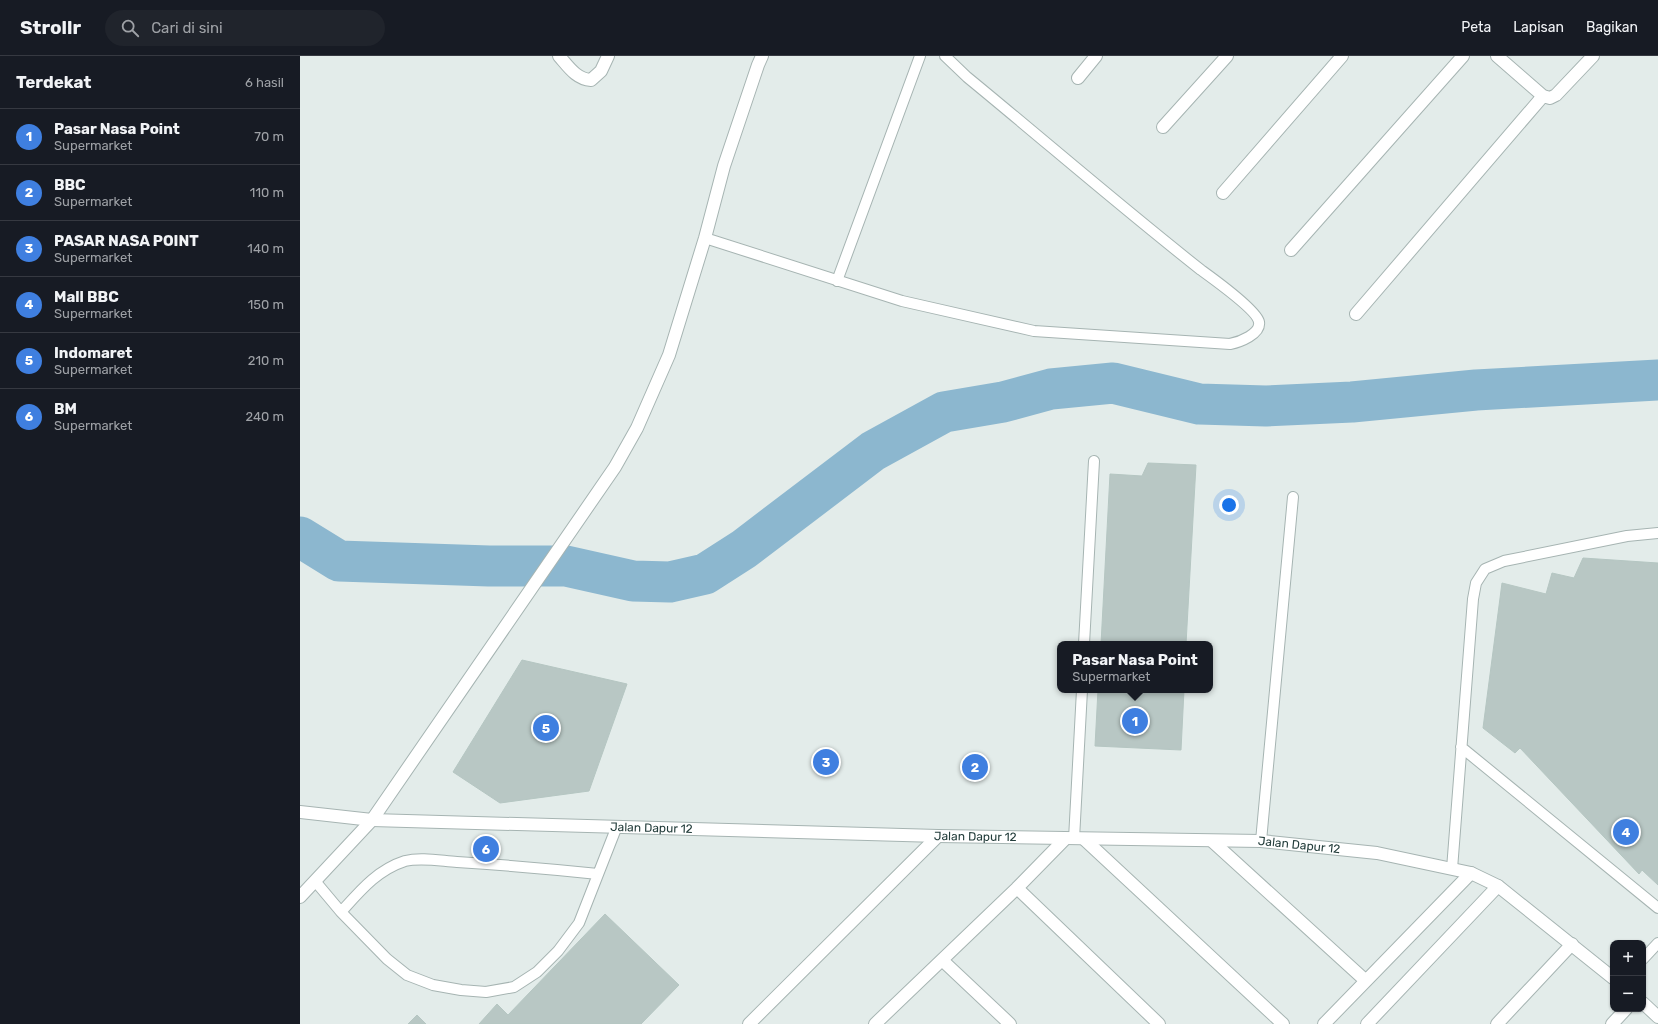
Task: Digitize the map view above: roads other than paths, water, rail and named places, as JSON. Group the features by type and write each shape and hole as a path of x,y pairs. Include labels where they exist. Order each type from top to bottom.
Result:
{"street":[{"path":"559,56 575,74 585,80 591,80 601,71 608,56"},
{"path":"300,898 372,820 615,468 637,428 668,355 705,238 724,166 762,56"},
{"path":"1078,78 1096,56"},
{"path":"1163,127 1227,56"},
{"path":"1223,193 1342,56"},
{"path":"1291,250 1463,56"},
{"path":"1497,56 1543,96 1550,98 1556,95 1593,56"},
{"path":"1356,314 1543,96"},
{"name":"Jalan Dapur 12","path":"300,812 372,820 938,836 1261,841 1377,853 1471,873 1498,886 1611,976"},
{"path":"749,1024 938,836"},
{"path":"879,1023 1017,888 1074,839 1283,1024"},
{"path":"1212,841 1366,981"},
{"path":"1324,1024 1471,873"},
{"path":"1369,1023 1498,886"},
{"path":"1017,888 1159,1024"},
{"path":"1496,1024 1572,944"},
{"path":"942,960 1010,1024"},
{"path":"1646,1006 1658,1017"},
{"path":"1612,1024 1623,1012"}],"lane":[{"path":"837,280 920,56"},
{"path":"705,238 902,301 1034,331 1230,344 1250,336 1259,326 1259,320 1256,315 1242,302 1170,246 945,56"},
{"path":"1084,641 1094,461"},
{"path":"1261,841 1293,497"},
{"path":"1452,869 1473,599 1476,583 1486,569 1504,561 1627,536 1658,533"},
{"path":"1074,839 1082,693"},
{"path":"1462,747 1658,908"},
{"path":"315,881 341,912 387,959 407,975 433,985 461,990 486,992 514,987 537,972 558,951 579,923 617,826"},
{"path":"341,912 372,879 388,869 406,861 422,860 510,865 598,874"},
{"path":"1646,956 1658,943"}],"waterway":[{"path":"300,537 339,561 489,566 566,566 633,581 670,582 705,574 744,549 873,451 944,412 1003,402 1051,389 1113,383 1199,404 1266,406 1352,402 1476,390 1658,380"}],"place":[{"name":"Pasar Nasa Point","path":"1135,721"},
{"name":"Indomaret","path":"546,728"},
{"name":"PASAR NASA POINT","path":"826,762"},
{"name":"BBC","path":"975,767"},
{"name":"Mall BBC","path":"1626,832"},
{"name":"BM","path":"486,849"}]}
